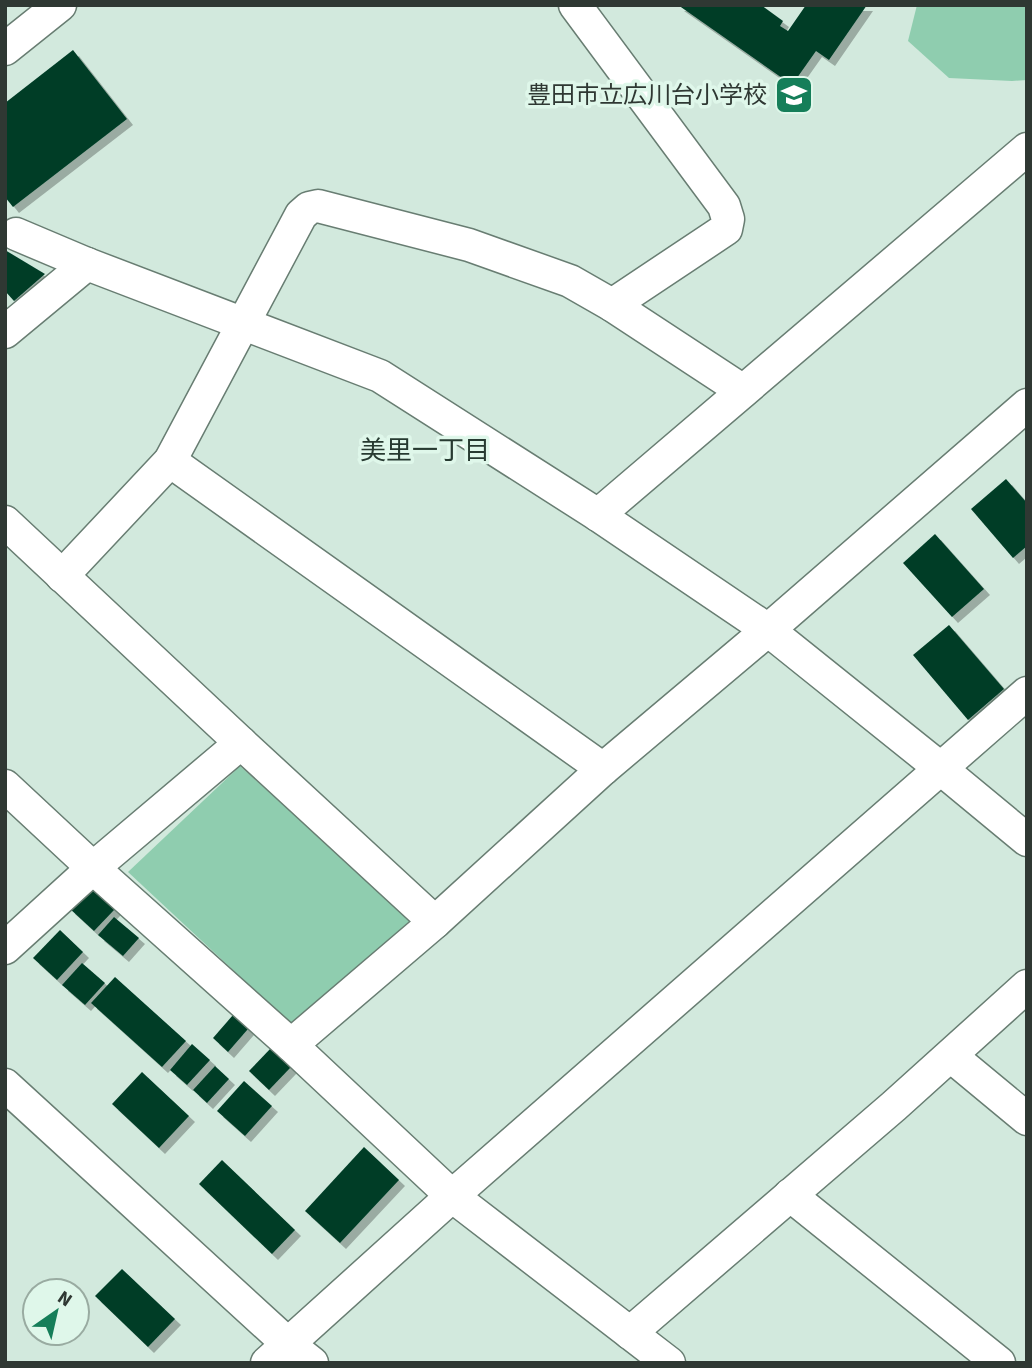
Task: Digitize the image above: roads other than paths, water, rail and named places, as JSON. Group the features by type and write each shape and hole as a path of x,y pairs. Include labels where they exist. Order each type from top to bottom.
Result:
{"street":[{"path":"5,49 60,5"},
{"path":"575,5 723,206 728,219 726,229 612,305"},
{"path":"598,514 1027,149"},
{"path":"62,576 170,461 301,215 309,208 318,206 469,245 570,281 612,305 743,391"},
{"path":"16,234 87,264 380,376 598,514 768,630 1027,840"},
{"path":"5,332 87,264"},
{"path":"291,1045 435,922 603,769 1027,405"},
{"path":"170,461 603,769"},
{"path":"5,523 435,922"},
{"path":"5,1085 289,1357 452,1196 1027,693"},
{"path":"5,948 93,868 241,743"},
{"path":"5,786 291,1045 452,1196 669,1363"},
{"path":"630,1333 951,1056 1027,986"},
{"path":"951,1056 1027,1119"},
{"path":"790,1195 999,1363"}],"place":[{"name":"豊田市立広川台小学校","path":"794,95"}],"district":[{"name":"美里一丁目","path":"425,450"}]}
